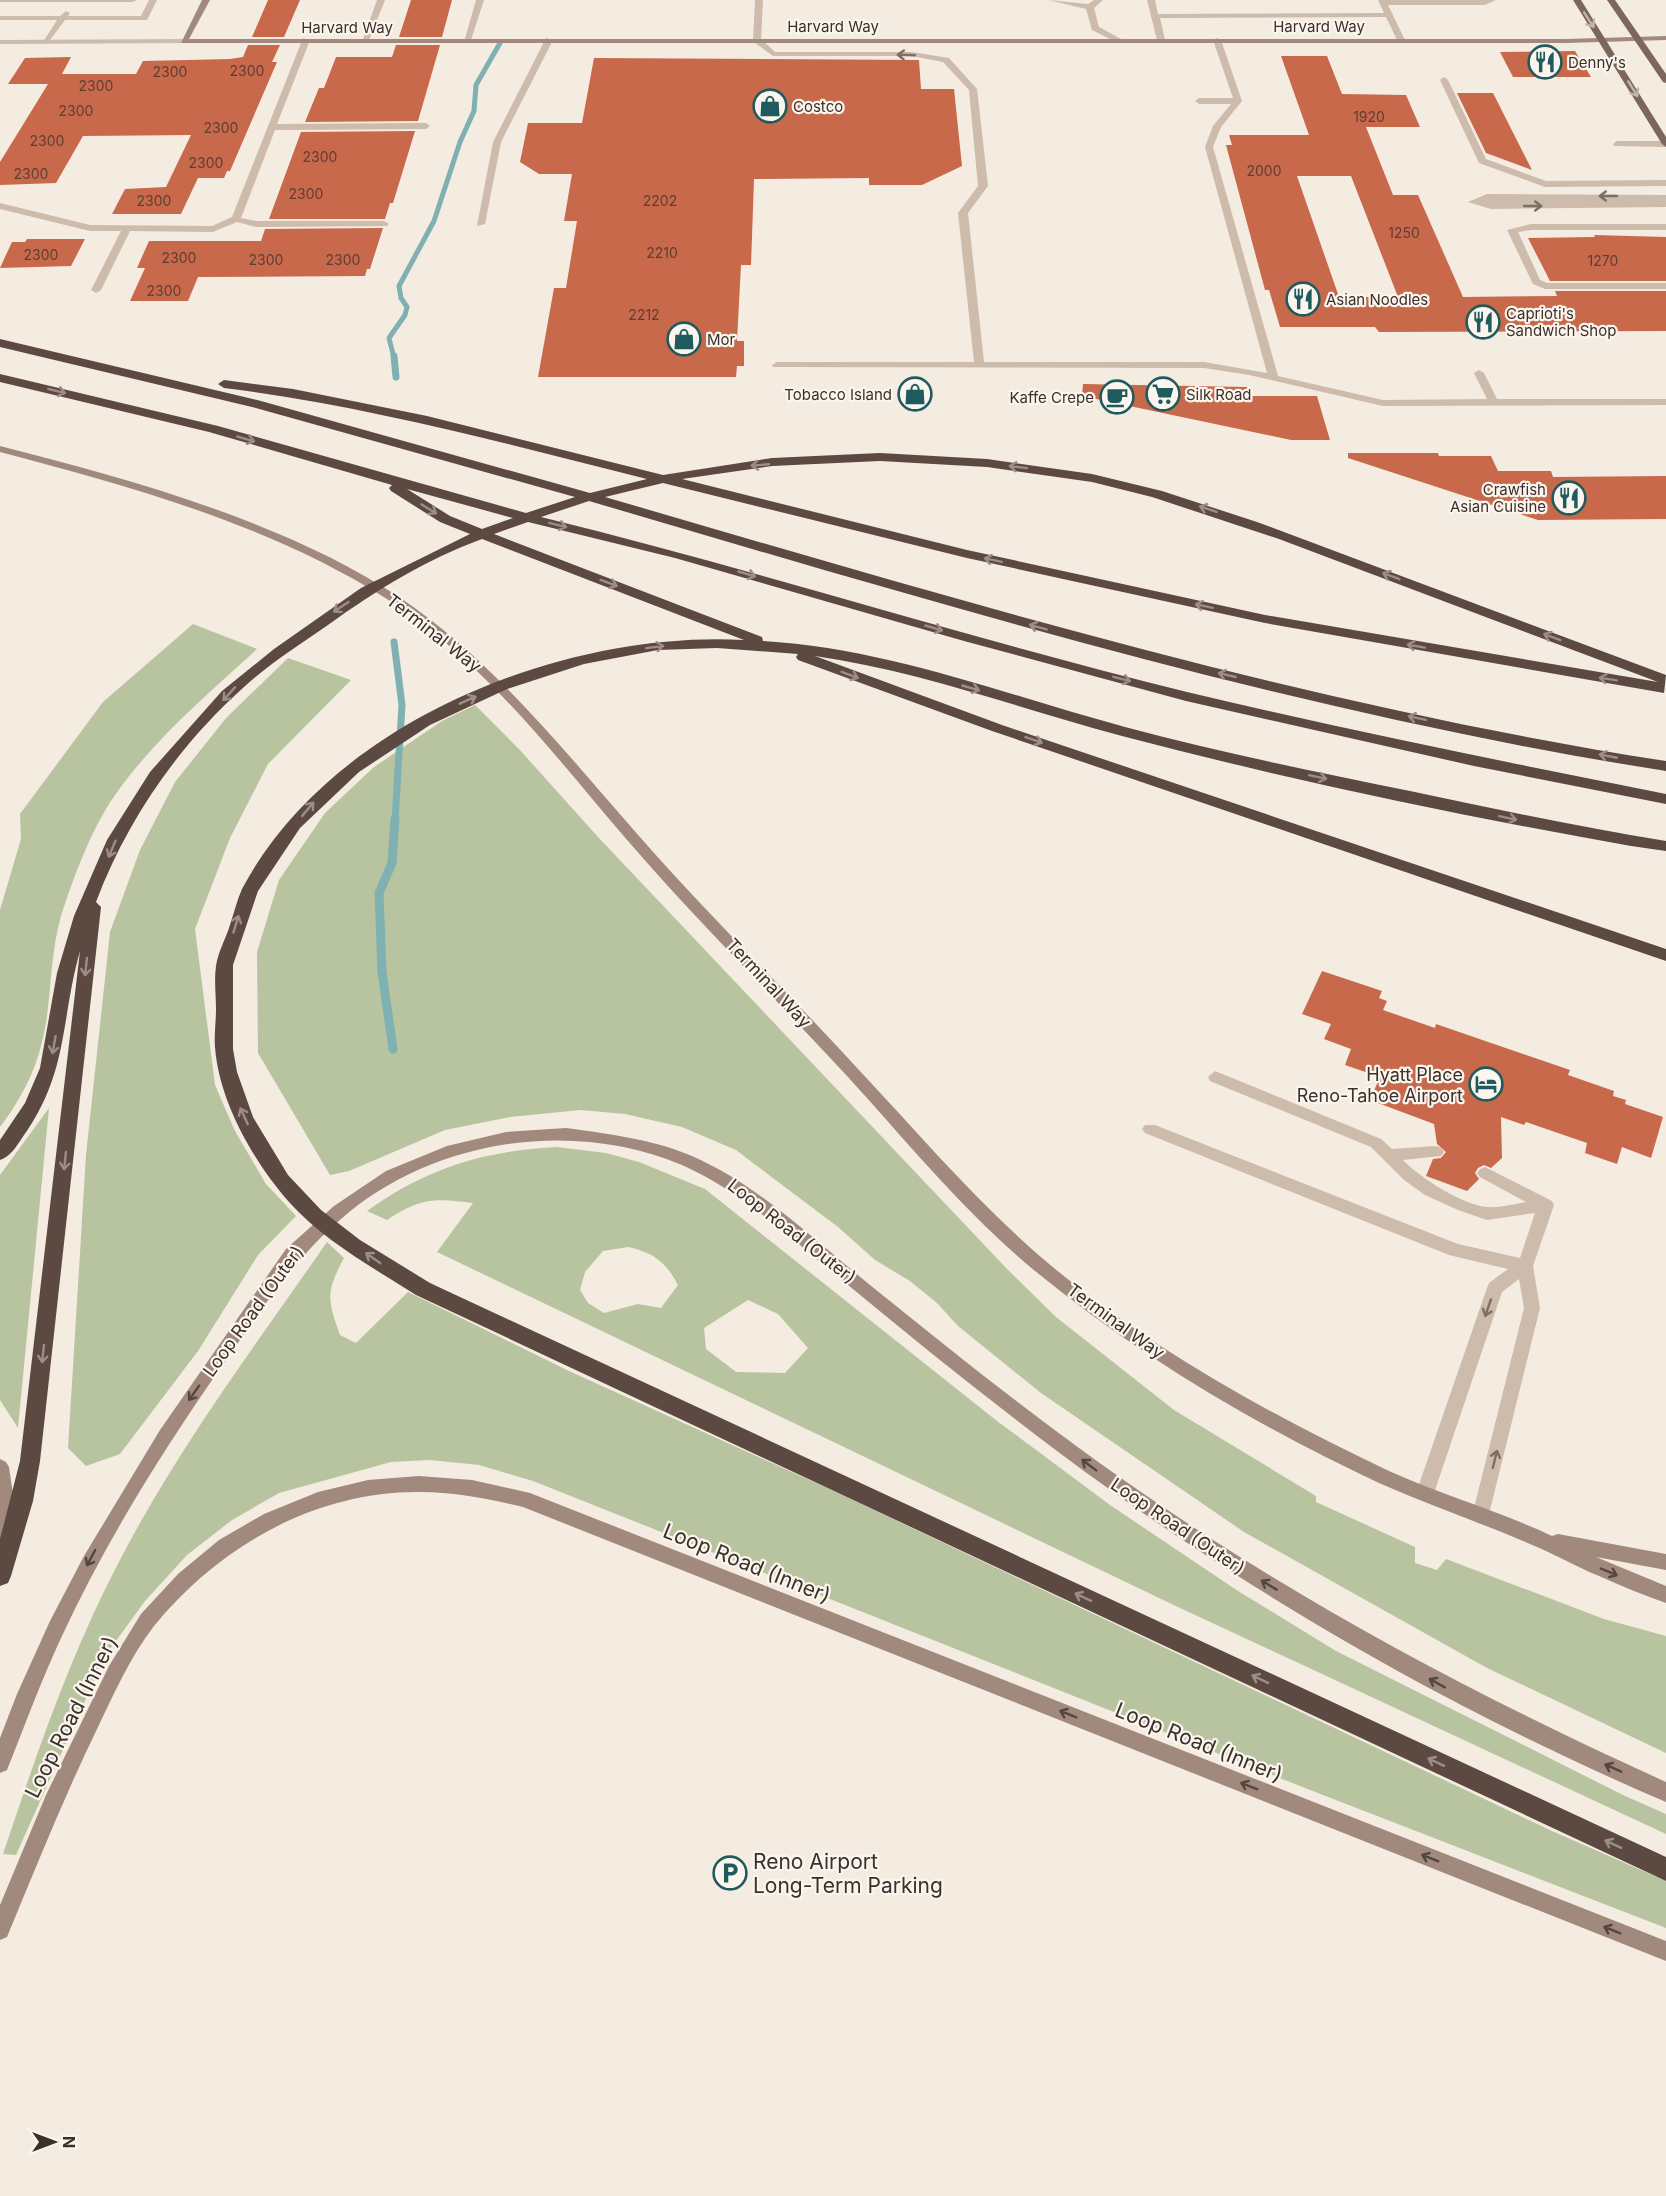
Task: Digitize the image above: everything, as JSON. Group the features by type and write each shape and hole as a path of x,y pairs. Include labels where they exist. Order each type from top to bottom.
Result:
{"highway":[{"path":"0,343 130,371 337,424 893,586 1119,648 1434,722 1666,766"},
{"path":"130,371 292,393 427,420 966,555 1265,619 1666,688"},
{"path":"0,378 213,429 476,505 680,555 969,638 1176,693 1462,759 1666,799"},
{"path":"0,1153 30,1111 43,1085 51,1059 68,962 95,888 122,826 155,776 239,684 340,607 413,564 502,525 634,485 751,465 818,460 933,460 1019,467 1095,479 1228,515 1666,680"},
{"path":"380,477 446,519 556,564 867,681 1119,770 1666,955"},
{"path":"1666,846 1573,832 1260,765 1121,730 914,672 816,650 727,643 653,647 552,668 431,717 380,748 340,777 313,803 271,855 237,919 221,981 221,1028 228,1076 244,1118 277,1173 313,1214 376,1261 423,1289 1666,1869"},
{"path":"0,1576 22,1501 30,1461 95,888"}],"main road":[{"path":"1577,0 1666,144"},
{"path":"1611,0 1666,80"}],"street":[{"path":"0,0 133,0"},
{"path":"47,42 74,0"},
{"path":"0,18 144,18 153,0"},
{"path":"184,41 206,0"},
{"path":"366,40 381,0"},
{"path":"467,40 480,0"},
{"path":"759,0 757,40 773,54 912,54 946,60 973,89 983,186 963,213 980,365"},
{"path":"1052,0 1088,2 1099,0"},
{"path":"1059,0 1088,2"},
{"path":"1065,0 1088,2"},
{"path":"1071,0 1088,2"},
{"path":"1078,0 1088,2"},
{"path":"1151,0 1161,39"},
{"path":"1401,40 1383,1 1485,3 1492,0"},
{"path":"1088,2 1095,28 1117,39"},
{"path":"1156,16 1389,15"},
{"name":"Harvard Way","path":"0,42 1666,38"},
{"path":"236,219 306,40"},
{"path":"480,224 496,142 549,40"},
{"path":"1217,40 1238,101"},
{"path":"1444,80 1482,161 1545,184 1666,183"},
{"path":"1199,101 1238,101"},
{"path":"1238,101 1216,126 1209,147 1273,375"},
{"path":"271,127 426,126"},
{"path":"1617,144 1666,144"},
{"path":"1666,198 1487,197 1473,202 1491,206 1666,204"},
{"path":"0,206 90,228 213,228 236,219 256,224 384,224"},
{"path":"1666,228 1519,227 1512,230 1536,282 1545,286 1666,286"},
{"path":"96,290 127,228"},
{"path":"777,366 1204,365 1273,375 1337,394 1383,403 1666,402"},
{"path":"1479,372 1494,404"},
{"name":"Terminal Way","path":"0,449 106,477 213,513 309,551 393,598 462,650 516,702 638,844 856,1076 918,1147 977,1208 1038,1264 1136,1339 1275,1422 1387,1478 1537,1538 1606,1571 1666,1595"},
{"path":"1215,1077 1376,1143 1409,1176 1431,1191 1472,1209 1487,1214 1546,1205"},
{"path":"1150,1129 1455,1250 1486,1259 1525,1266"},
{"name":"Loop Road (Outer)","path":"0,1763 28,1688 59,1620 115,1515 162,1440 298,1246 355,1196 418,1163 481,1142 538,1133 567,1132 640,1144 675,1155 722,1176 743,1190 1022,1415 1178,1527 1335,1625 1447,1688 1556,1743 1666,1792"},
{"path":"1390,1155 1436,1152"},
{"path":"1485,1173 1546,1205"},
{"path":"1481,1516 1532,1308 1525,1266 1546,1205"},
{"path":"1425,1493 1495,1288 1525,1266"},
{"path":"0,1467 6,1508 0,1570"},
{"name":"Loop Road (Inner)","path":"0,1930 66,1772 105,1690 131,1646 175,1590 208,1560 234,1541 280,1514 353,1490 404,1483 436,1482 496,1490 524,1499 1666,1951"},
{"name":"Terminal Way","path":"1537,1538 1666,1562"}],"green space":[{"path":"193,624 257,649 185,715 151,750 120,788 101,817 79,866 61,916 54,948 48,1012 39,1054 26,1087 0,1127 0,910 21,839 20,814 103,702"},
{"path":"288,658 351,680 268,764 230,838 195,929 215,1085 235,1131 266,1184 296,1216 258,1255 198,1351 120,1454 86,1466 68,1448 86,1155 110,932 140,850 175,782 227,717"},
{"path":"475,705 519,749 598,837 1008,1270 1056,1317 1174,1410 1316,1496 1316,1502 1415,1547 1415,1563 1437,1570 1446,1559 1604,1619 1666,1636 1666,1753 1487,1668 1244,1532 1041,1393 958,1326 937,1303 910,1281 875,1260 838,1227 736,1150 682,1127 625,1114 581,1110 510,1117 445,1130 349,1171 330,1175 258,1053 257,952 279,880 325,813 374,767 442,721"},
{"path":"49,1108 18,1428 0,1400 0,1175"},
{"path":"557,1147 606,1153 639,1162 705,1189 997,1421 1110,1505 1238,1591 1336,1651 1625,1796 1666,1814 1666,1834 1180,1608 437,1252 473,1203 447,1200 428,1201 409,1207 387,1220 367,1211 412,1183 457,1164 530,1149","holes":["628,1247 645,1252 664,1264 678,1285 661,1308 638,1304 604,1313 588,1303 580,1290 585,1272 603,1251","748,1300 778,1314 808,1348 785,1373 736,1372 706,1349 704,1328"]},
{"path":"327,1242 344,1258 334,1279 330,1295 340,1335 356,1343 408,1292 569,1371 838,1493 1552,1831 1666,1881 1666,1928 1305,1788 533,1481 479,1465 430,1460 391,1462 279,1493 232,1520 187,1555 145,1601 105,1656 16,1855 3,1854 71,1666 121,1558 193,1436"}],"building":[{"path":"268,0 300,0 284,37 252,37"},
{"path":"411,0 452,0 442,37 399,37"},
{"path":"248,45 280,45 272,62 277,62 230,171 227,171 224,178 198,178 181,214 112,214 125,189 166,187 191,135 83,136 56,183 0,185 0,162 48,84 8,84 25,58 71,57 62,74 136,74 143,61 230,59 243,57"},
{"path":"396,45 440,45 418,121 305,122 319,88 324,88 336,57 392,57"},
{"name":"Denny's","path":"1575,51 1591,77 1513,77 1500,52"},
{"path":"1281,56 1327,56 1342,94 1406,95 1420,127 1366,127 1393,195 1418,195 1463,297 1557,296 1555,291 1666,291 1666,331 1379,332 1375,327 1280,327 1269,290 1265,290 1226,145 1232,145 1229,135 1309,135","holes":["1297,176 1351,176 1398,297 1339,297"]},
{"path":"594,58 919,60 921,89 954,89 962,166 922,185 869,185 869,178 754,179 751,265 741,265 737,341 744,341 744,366 737,366 736,377 538,377 554,288 566,288 577,221 564,221 572,174 539,174 520,162 528,123 582,123"},
{"path":"1457,93 1493,93 1532,170 1486,153"},
{"path":"415,131 393,203 390,203 385,219 269,219 301,132"},
{"path":"383,228 370,269 367,269 365,276 198,277 188,301 130,301 145,268 137,268 149,241 261,241 265,229"},
{"path":"1594,235 1666,237 1666,281 1550,281 1528,238 1595,237"},
{"path":"27,239 85,239 71,266 0,268 12,242 25,242"},
{"path":"1083,384 1247,387 1249,396 1317,396 1330,440 1291,440 1082,396"},
{"name":"Crawfish Asian Cuisine","path":"1348,453 1438,453 1439,456 1491,456 1498,471 1551,471 1553,477 1666,476 1666,519 1538,520 1348,458"},
{"name":"Hyatt Place Reno-Tahoe Airport","path":"1322,971 1382,991 1379,998 1387,1001 1383,1010 1435,1028 1436,1024 1570,1070 1568,1075 1614,1091 1613,1096 1626,1100 1625,1104 1663,1117 1651,1158 1622,1147 1617,1164 1585,1153 1587,1143 1526,1122 1524,1125 1501,1117 1502,1158 1491,1168 1484,1165 1478,1168 1475,1173 1479,1179 1467,1191 1426,1176 1433,1159 1441,1158 1446,1152 1437,1144 1434,1124 1370,1100 1380,1077 1345,1065 1351,1049 1324,1039 1331,1024 1302,1014"}],"waterway":[{"path":"394,358 389,338 405,315 407,307 401,298 399,286 434,221 460,142 474,111 476,85 500,43"},
{"path":"394,356 396,377"},
{"path":"394,642 402,705 395,820"},
{"path":"393,1049 382,972 379,893 392,863 395,819"}],"place":[{"name":"Denny's","path":"1545,62"},
{"name":"Costco","path":"770,106"},
{"name":"Asian Noodles","path":"1303,299"},
{"name":"Caprioti's Sandwich Shop","path":"1483,322"},
{"name":"Mor","path":"684,339"},
{"name":"Tobacco Island","path":"915,394"},
{"name":"Silk Road","path":"1163,394"},
{"name":"Kaffe Crepe","path":"1117,397"},
{"name":"Crawfish Asian Cuisine","path":"1569,498"},
{"name":"Hyatt Place Reno-Tahoe Airport","path":"1486,1084"},
{"name":"Reno Airport Long-Term Parking","path":"730,1873"}]}
